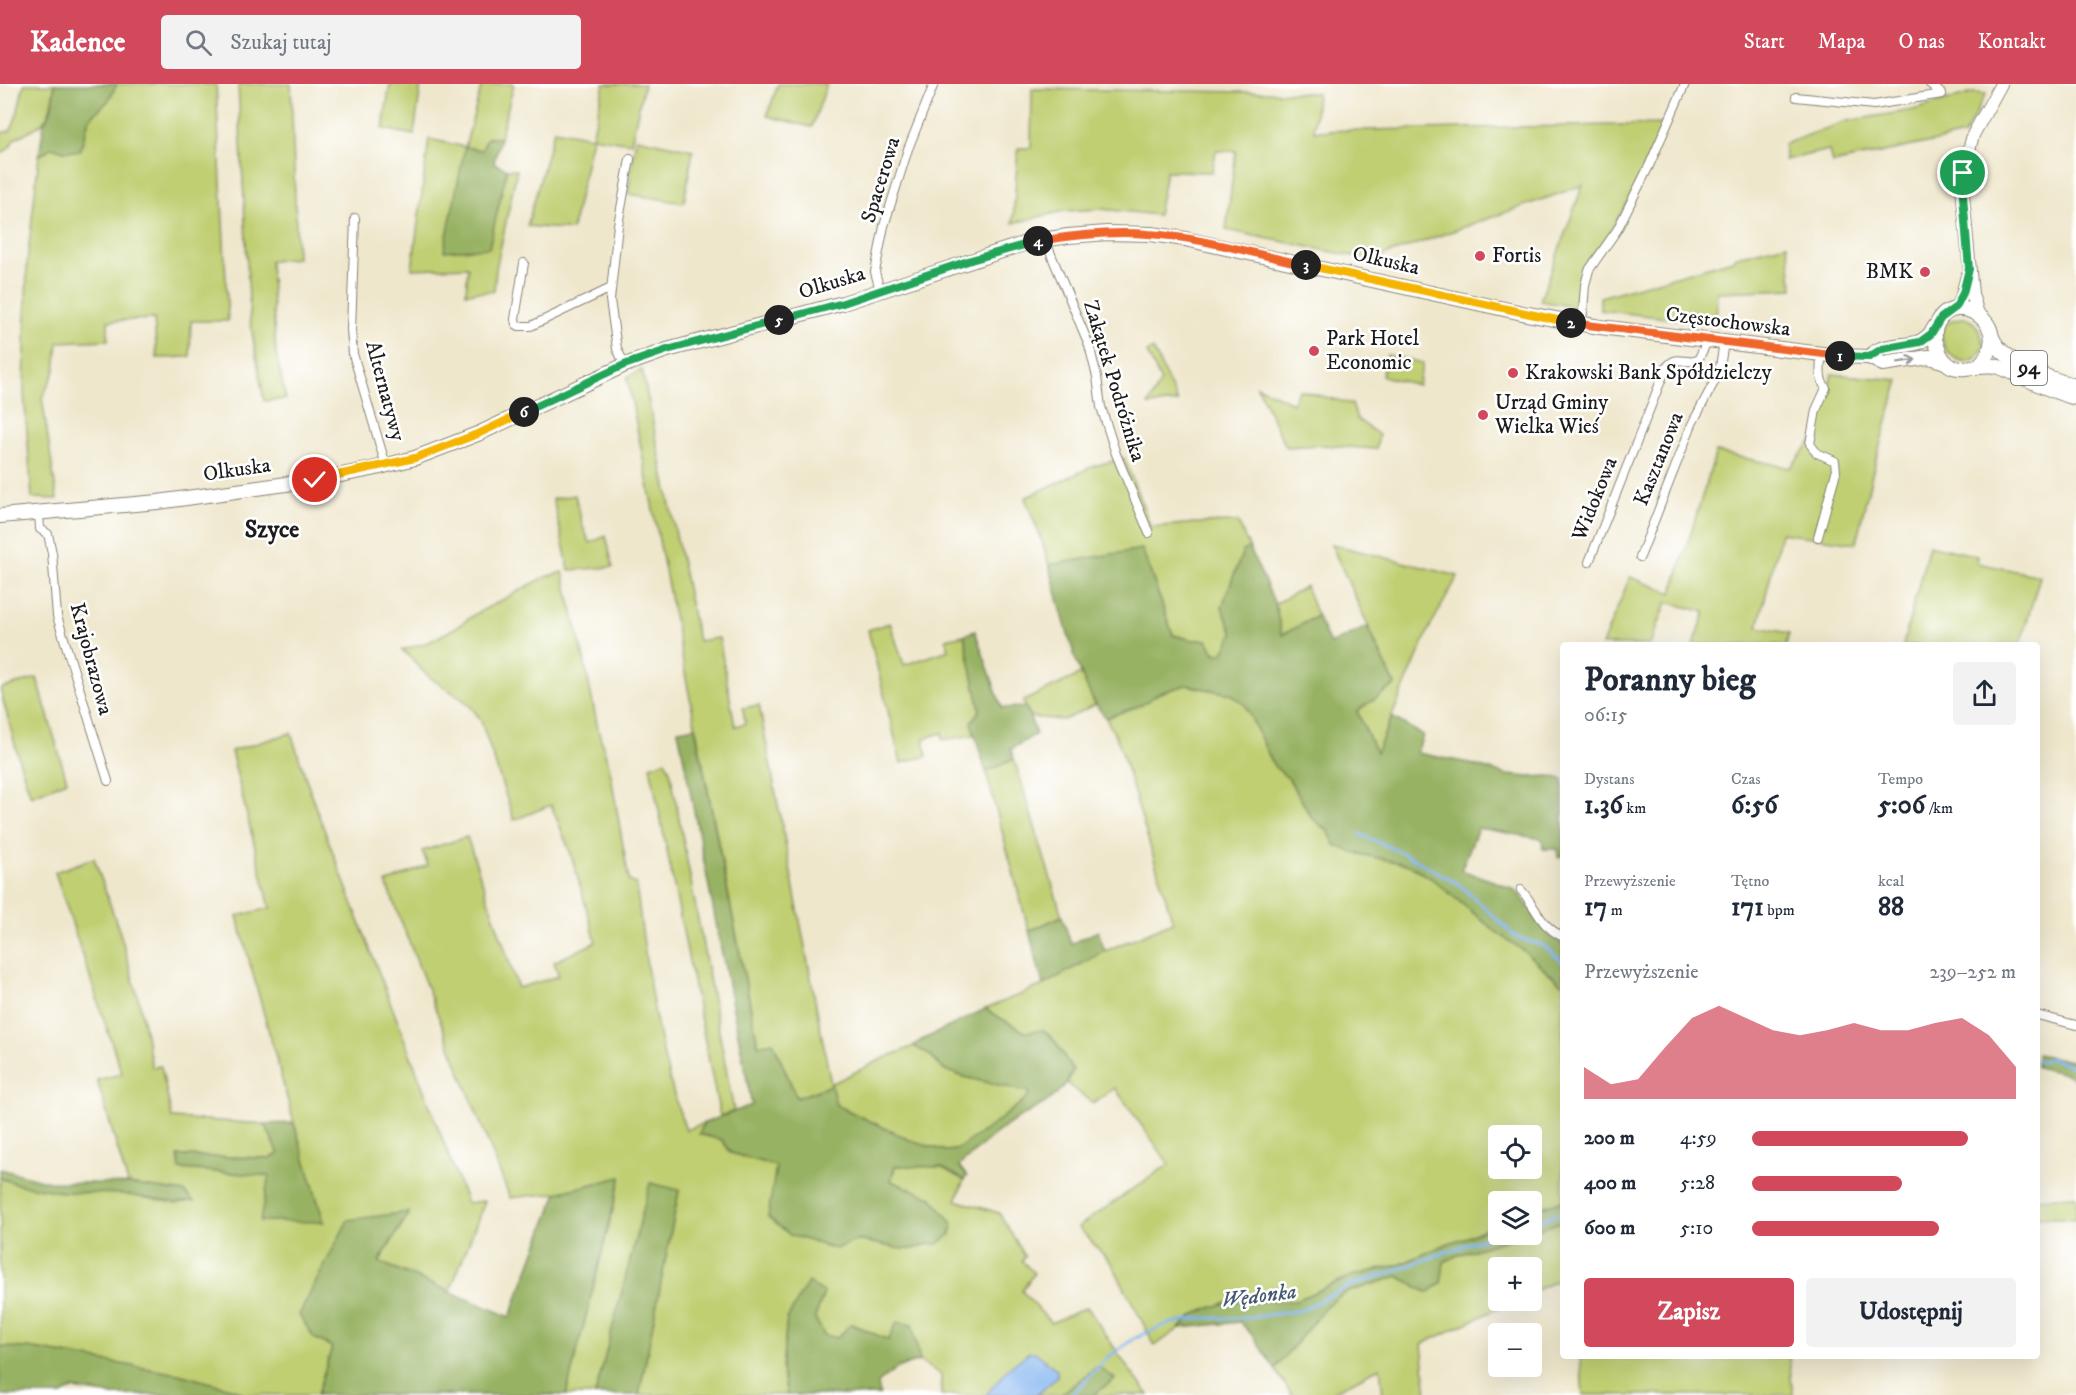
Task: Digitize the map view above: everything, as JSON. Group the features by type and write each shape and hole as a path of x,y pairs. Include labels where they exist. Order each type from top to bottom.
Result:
{"main road":[{"name":"Olkuska","path":"0,516 158,502 315,480 386,466 415,458 480,433 624,365 667,350 843,303 1029,242 1107,233 1151,234 1185,239 1582,324"},
{"path":"1954,310 1966,309 1978,314"},
{"name":"94","path":"1937,323 1945,314 1954,310"},
{"name":"94","path":"1978,314 1985,321 2002,352 2021,364 2076,386"},
{"name":"Częstochowska","path":"1869,357 1882,349 1920,342 1931,334 1937,323"},
{"path":"1937,323 1936,344 1946,362"},
{"name":"Częstochowska","path":"1582,324 1821,354 1869,357 1883,364 1929,357 1946,362"},
{"name":"94","path":"1977,367 1990,352 1992,337"},
{"name":"94","path":"1946,362 1959,369 1996,366 2046,389 2076,398"}],"street":[{"name":"Spacerowa","path":"880,290 875,272 884,226 908,149 934,84"},
{"path":"1582,324 1585,285 1589,270 1617,230 1649,166 1684,84"},
{"path":"1796,97 1874,105 1942,94 1930,84"},
{"path":"1978,314 1973,299 1969,269 1962,189 1964,164 1977,126 2001,84"},
{"path":"624,365 617,349 610,300 618,225 630,159"},
{"name":"Alternatywy","path":"355,218 351,330 353,354 386,466"},
{"name":"Zakątek Podróżnika","path":"1046,240 1089,345 1101,407 1116,454 1149,533"},
{"path":"524,263 515,319 519,326 531,326 611,288"},
{"path":"1954,310 1963,293 1969,269"},
{"name":"Widokowa","path":"1589,562 1666,368 1671,361 1693,362 1698,360 1708,340"},
{"name":"Kasztanowa","path":"1640,557 1692,423 1719,373 1725,342"},
{"path":"1818,537 1836,472 1835,461 1817,453 1810,444 1816,410 1826,388 1821,381 1821,354"},
{"name":"Krajobrazowa","path":"39,513 40,529 48,534 52,553 57,616 108,781"},
{"path":"1521,890 1542,921 1550,930 1560,935"},
{"path":"2040,1016 2076,1025"}],"green space":[{"path":"24,84 55,84 51,107 41,124 14,139 10,147 0,155 0,134 11,130"},
{"path":"55,84 117,84 108,101 89,119 80,151 64,151 52,147 39,156 44,123 51,111"},
{"path":"117,84 216,84 228,321 191,321 190,357 157,358 154,319 108,321 108,340 58,342 55,371 42,398 57,499 32,498 24,392 27,264 39,156 52,147 64,151 80,151 89,119 108,101"},
{"path":"238,84 291,84 297,258 270,261 276,354 286,399 264,401 250,320"},
{"path":"390,84 421,84 414,135 383,129"},
{"path":"482,84 514,84 500,138 487,138 482,150 465,147"},
{"path":"604,84 644,84 631,143 592,137"},
{"path":"778,84 827,84 812,127 767,116"},
{"path":"1032,89 1317,93 1314,131 1665,124 1625,207 1607,237 1588,260 1580,281 1575,307 1540,301 1583,185 1371,260 1226,230 1236,151 1216,151 1212,172 1166,171 1158,215 1101,209 1064,211 1013,223 1018,148 1031,148"},
{"path":"1973,93 1986,94 1964,135 1832,163 1829,150 1785,160 1784,144 1847,121 1913,110"},
{"path":"554,130 592,137 572,230 527,226"},
{"path":"487,138 500,138 494,163 507,169 489,248 444,251 465,147 482,150"},
{"path":"636,138 693,150 684,203 628,194"},
{"path":"429,139 465,147 445,251 489,247 507,169 517,170 496,269 494,291 466,293 468,267 412,269"},
{"path":"1787,244 1793,289 1717,292 1716,324 1600,310 1600,297 1733,260 1737,256"},
{"path":"1965,318 1974,323 1985,346 1977,357 1967,361 1957,359 1949,353 1942,336 1944,327 1951,320"},
{"path":"1153,349 1178,402 1148,405 1161,381 1147,353"},
{"path":"1387,355 1423,363 1418,385 1382,376"},
{"path":"642,370 698,641 719,638 735,726 745,724 743,708 759,705 831,1084 914,1046 931,1056 943,1069 964,1077 1029,1092 1028,1097 997,1122 956,1150 946,1151 914,1142 836,1105 831,1085 797,1098 773,1042 758,1045 627,377"},
{"path":"1832,374 1899,380 1874,466 1856,543 1781,533 1758,627 1789,633 1787,642 1695,642 1705,612 1667,602 1651,642 1603,642 1630,577 1672,593 1716,452 1790,468 1815,437"},
{"path":"1257,386 1292,403 1299,390 1352,404 1357,419 1379,435 1376,449 1321,445 1286,447"},
{"path":"1124,458 1151,527 1238,522 1249,547 1243,551 1222,607 1233,634 1222,654 1214,653 1207,640 1193,640 1173,635 1142,549 1049,565 1025,498 1091,467"},
{"path":"575,495 583,527 590,543 606,536 613,567 569,570 553,499"},
{"path":"1331,544 1458,576 1431,625 1376,753 1357,711 1395,685"},
{"path":"1929,545 1978,556 1977,563 2040,576 2021,642 1904,642"},
{"path":"1249,547 1275,604 1282,635 1317,616 1330,644 1367,627 1395,685 1357,711 1376,753 1392,717 1423,735 1417,753 1464,762 1507,775 1560,778 1560,857 1558,857 1557,849 1543,849 1542,839 1478,828 1461,870 1517,892 1548,934 1560,942 1560,982 1431,878 1409,865 1351,852 1335,845 1329,832 1312,818 1289,779 1274,766 1245,705 1231,694 1186,685 1159,693 1143,704 1106,718 1095,703 1078,666 1049,565 1142,549 1173,635 1193,640 1207,640 1214,653 1222,654 1233,634 1222,607 1243,551"},
{"path":"563,572 598,729 610,770 629,881 636,884 660,1040 667,1071 686,1130 704,1123 699,1134 722,1140 731,1153 776,1166 824,1247 837,1248 861,1241 900,1249 913,1249 942,1241 951,1234 952,1223 931,1197 891,1181 895,1166 941,1167 964,1180 956,1200 999,1213 1025,1256 1022,1261 1034,1273 1022,1291 1051,1323 1087,1307 1149,1395 1093,1395 1115,1379 1098,1367 1060,1395 941,1395 941,1375 920,1361 912,1325 888,1340 852,1324 837,1338 824,1335 815,1318 787,1319 782,1369 787,1395 639,1395 679,1191 651,1183 595,1395 566,1395 621,1177 557,1193 510,1198 386,883 428,865 422,851 467,837 518,988 559,976 554,962 596,942 571,854 551,805 514,820 481,721 476,713 463,700 426,674 402,650 429,642 545,577"},
{"path":"1306,586 1317,616 1282,635 1275,604"},
{"path":"890,623 904,665 949,650 946,639 964,635 980,710 971,722 975,735 943,740 942,733 924,738 927,756 901,763 868,630"},
{"path":"975,631 1002,708 1026,707 1036,734 1011,749 1014,759 986,772 971,722 980,710 964,635"},
{"path":"1081,674 1095,705 1064,720 1031,717 1023,701"},
{"path":"37,678 67,781 31,796 0,689"},
{"path":"1186,685 1231,694 1245,705 1274,766 1289,779 1312,818 1329,832 1335,845 1409,865 1431,878 1560,982 1560,1201 1542,1207 1542,1191 1488,1191 1488,1227 1468,1237 1399,1265 1351,1276 1295,1301 1227,1302 1195,1314 1155,1346 1112,1264 1078,1227 1169,1164 1115,1088 1094,1103 1067,1084 1073,1070 1025,1032 985,1009 1043,985 1105,951 1173,922 1119,743 1106,718 1143,704 1159,693"},
{"path":"695,727 758,1045 773,1042 797,1098 831,1085 836,1105 914,1142 946,1151 956,1150 997,1122 1028,1097 1029,1092 964,1077 943,1069 931,1056 914,1046 985,1009 1025,1032 1044,1030 1055,1041 1073,1070 1067,1082 1052,1099 1002,1129 959,1166 967,1176 964,1180 941,1167 895,1166 891,1181 931,1197 952,1223 951,1234 938,1244 901,1249 855,1241 836,1249 790,1235 768,1217 776,1166 731,1153 722,1140 699,1134 704,1123 752,1105 678,730"},
{"path":"291,733 314,803 467,1203 485,1201 450,1291 379,1262 409,1213 314,1338 332,1347 317,1395 245,1395 237,1390 178,1374 27,1348 0,1347 0,1178 44,1188 193,1201 184,1192 128,1184 97,1080 122,1074 55,872 94,858 121,936 140,1005 152,1067 161,1066 172,1118 265,1124 279,1154 270,1158 178,1156 269,1176 324,1222 237,916 270,908 231,751"},
{"path":"1014,759 1062,916 1029,931 986,772"},
{"path":"665,761 670,770 734,1111 720,1116 650,766"},
{"path":"1062,916 1071,944 1098,931 1105,951 1043,985 1029,931"},
{"path":"2040,1055 2076,1062 2076,1079 2040,1068"},
{"path":"294,1123 324,1222 260,1221 269,1176 180,1169 178,1156 270,1158 279,1154 265,1124"},
{"path":"0,1169 49,1182 128,1184 184,1192 194,1201 176,1203 122,1194 61,1192 20,1185 0,1178"},
{"path":"621,1177 566,1395 317,1395 332,1347 314,1338 299,1315 348,1220 409,1212 379,1262 510,1317 557,1193"},
{"path":"650,1183 679,1190 639,1395 595,1395"},
{"path":"2076,1196 2076,1219 2040,1217 2040,1198"},
{"path":"1560,1201 1560,1222 1542,1228 1542,1207"},
{"path":"1560,1222 1560,1279 1542,1287 1542,1257 1488,1257 1488,1311 1493,1311 1422,1344 1427,1395 1383,1395 1380,1367 1328,1395 1292,1395 1275,1369 1327,1305 1345,1293 1398,1276 1428,1293 1441,1283 1444,1262 1490,1245 1542,1245 1542,1228"},
{"path":"1488,1227 1488,1245 1490,1245 1444,1262 1441,1283 1428,1293 1398,1276 1345,1293 1327,1305 1275,1369 1254,1337 1240,1322 1180,1328 1195,1314 1227,1302 1295,1301 1351,1276 1399,1265"},
{"path":"808,1282 824,1293 815,1318 824,1335 837,1338 851,1324 888,1340 897,1322 912,1325 920,1361 899,1367 878,1383 880,1395 787,1395 782,1369 787,1319"},
{"path":"0,1347 27,1348 178,1374 237,1390 245,1395 113,1395 73,1389 62,1395 0,1395"},
{"path":"1580,1359 1789,1359 1793,1395 1583,1395"},
{"path":"1098,1366 1115,1379 1093,1395 1060,1395"}],"water":[{"path":"1029,1352 1035,1352 1057,1370 1057,1377 1037,1395 986,1395 1006,1371"}],"waterway":[{"path":"1360,834 1407,855 1460,885 1516,937 1544,946 1560,959"},
{"name":"Wędonka","path":"2040,1062 2050,1058 2076,1068"},
{"name":"Wędonka","path":"1542,1219 1560,1213"},
{"name":"Wędonka","path":"1071,1395 1108,1357 1135,1338 1167,1324 1199,1318 1248,1318 1302,1310 1349,1286 1488,1237"}],"place":[{"name":"Fortis","path":"1480,256"},
{"name":"BMK","path":"1925,272"},
{"name":"Park Hotel Economic","path":"1314,351"},
{"name":"Krakowski Bank Spółdzielczy","path":"1513,373"},
{"name":"Urząd Gminy Wielka Wieś","path":"1483,415"}],"district":[{"name":"Szyce","path":"272,530"}],"route":[{"path":"315,480 415,458 480,433 624,365 667,350 843,303 1029,242 1084,234 1142,233 1185,239 1582,324 1838,356 1869,357 1882,349 1906,346 1924,340 1931,334 1941,318 1954,310 1960,302 1969,269 1963,173"}]}
